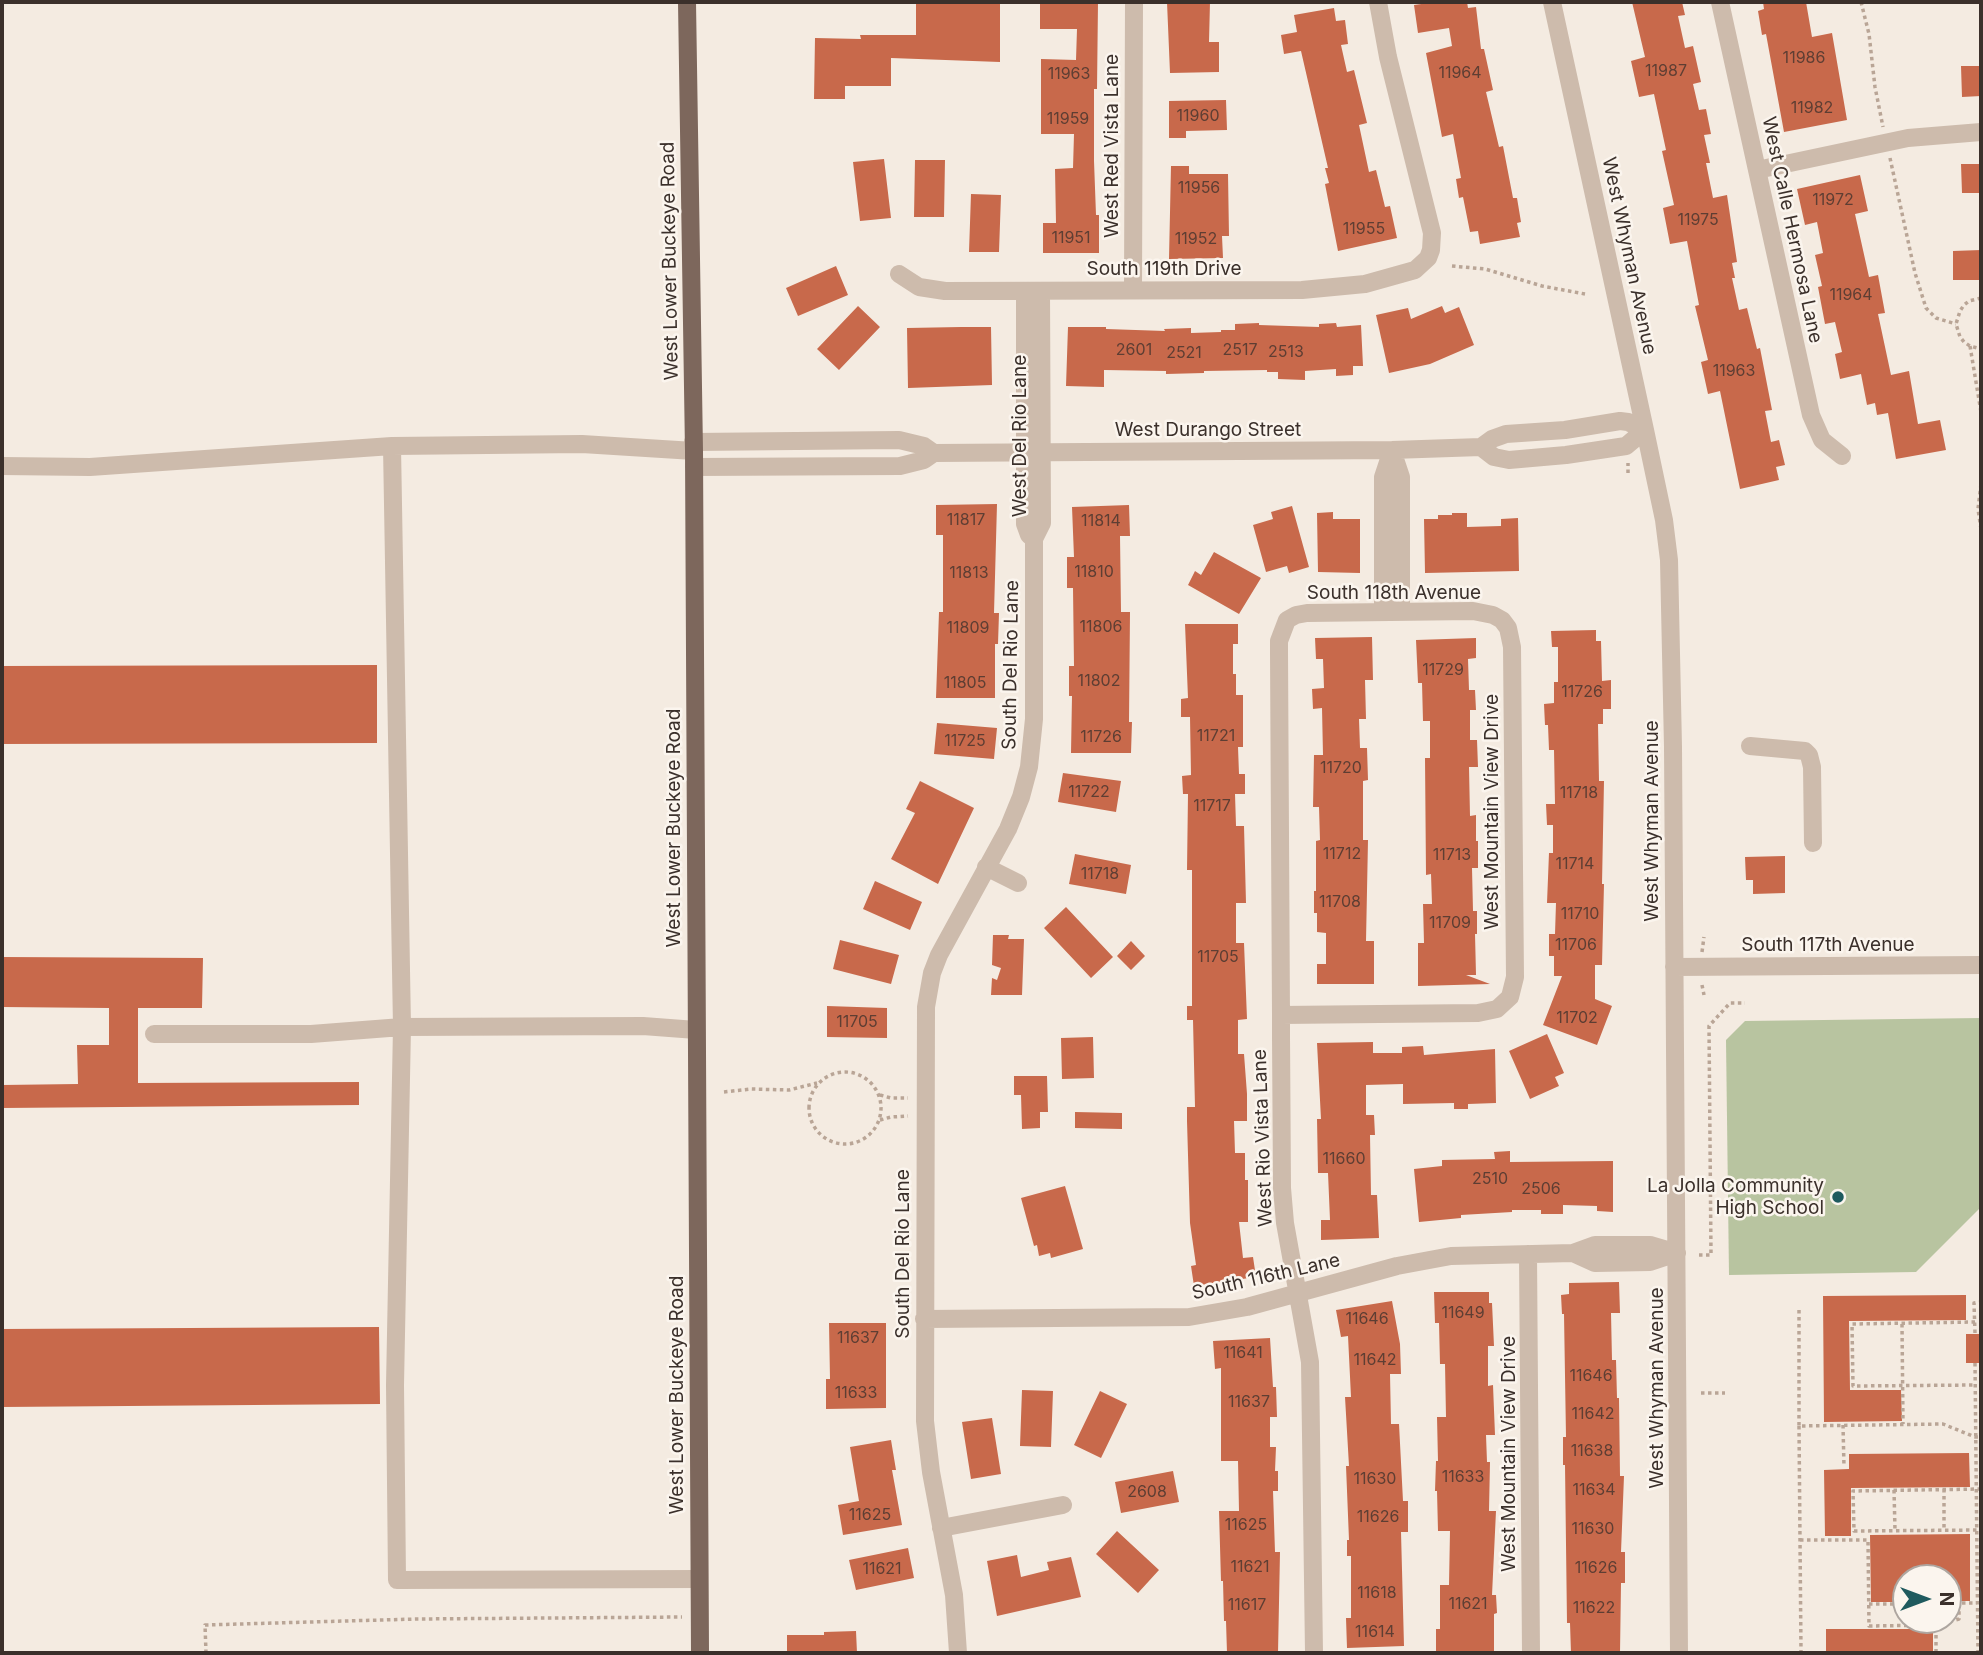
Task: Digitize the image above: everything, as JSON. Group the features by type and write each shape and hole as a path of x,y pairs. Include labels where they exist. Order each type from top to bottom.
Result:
{"main road":[{"name":"West Lower Buckeye Road","path":"687,2 693,453 700,1653"}],"street":[{"name":"West Red Vista Lane","path":"1133,290 1134,2"},
{"name":"South 119th Drive","path":"899,274 932,290 1302,290 1344,287 1415,270 1428,258 1432,233 1388,57 1378,2"},
{"name":"West Whyman Avenue","path":"1552,2 1645,430 1667,540 1671,581 1679,1653"},
{"name":"West Calle Hermosa Lane","path":"1720,2 1811,415 1822,440 1842,456"},
{"path":"1757,170 1926,135 1981,132"},
{"name":"West Del Rio Lane","path":"1033,291 1033,452 1042,523 1034,539"},
{"name":"West Durango Street","path":"693,453 900,466 924,460 934,453 1392,450 1481,447 1492,439 1507,434 1565,430 1620,421 1645,430 1626,446 1566,456 1508,460 1494,457 1481,447"},
{"name":"West Durango Street","path":"693,453 899,440 924,446 934,453"},
{"path":"2,466 90,467 393,446 582,444 693,453"},
{"path":"393,446 401,1027 395,1385 397,1580 699,1579"},
{"path":"1392,450 1383,477 1392,612"},
{"name":"South Del Rio Lane","path":"958,1653 954,1595 931,1472 925,1421 926,1007 932,973 939,955 1008,828 1021,797 1032,751 1034,539"},
{"name":"South 118th Avenue","path":"1287,620 1307,613 1473,611 1493,615 1502,620"},
{"name":"West Rio Vista Lane","path":"1287,620 1282,629 1279,652 1283,1205 1310,1362 1314,1653"},
{"name":"West Mountain View Drive","path":"1281,1015 1478,1013 1504,1005 1514,987 1515,964 1512,647 1508,628 1502,620"},
{"path":"1750,746 1805,751 1809,755 1812,766 1812,842"},
{"path":"986,867 1018,883"},
{"name":"South 117th Avenue","path":"1674,967 1981,965"},
{"path":"154,1034 312,1034 401,1027 643,1026 696,1030"},
{"name":"South 116th Lane","path":"924,1319 1180,1317 1237,1309 1434,1258 1479,1254 1573,1253 1595,1245 1650,1245 1677,1253"},
{"name":"West Mountain View Drive","path":"1528,1254 1531,1653"},
{"path":"942,1528 1063,1505"}],"path":[{"path":"1861,2 1869,34 1875,87 1915,273 1924,303 1931,315 1956,324"},
{"path":"1452,267 1485,269 1542,286 1585,294"},
{"path":"1981,298 1964,305 1956,324 1960,337 1969,346 1981,349"},
{"path":"1969,346 1981,412"},
{"path":"1981,484 1978,509 1981,529"},
{"path":"1699,1255 1711,1255 1709,1026 1730,1003 1745,1003"},
{"path":"724,1091 805,1087 819,1083 831,1075 851,1072 870,1082 878,1094 881,1107 878,1121 870,1133 859,1141 845,1144 832,1141 820,1133 812,1122 809,1108 812,1094 819,1083"},
{"path":"805,1087 809,1088 812,1094"},
{"path":"878,1094 891,1098 908,1098"},
{"path":"878,1121 891,1116 908,1116"},
{"path":"1975,1334 1975,1303 1981,1303"},
{"path":"1799,1310 1801,1653"},
{"path":"1975,1322 1852,1324 1853,1387 1975,1385"},
{"path":"1902,1324 1903,1424"},
{"path":"1975,1363 1979,1530 1978,1653"},
{"path":"1701,1393 1725,1393"},
{"path":"1799,1426 1943,1424 1981,1437"},
{"path":"1843,1425 1843,1467"},
{"path":"1944,1489 1944,1530"},
{"path":"1978,1489 1853,1491 1854,1531 1979,1530"},
{"path":"1894,1490 1895,1531"},
{"path":"1868,1531 1869,1626 1892,1626"},
{"path":"1800,1540 1868,1540"},
{"path":"1962,1603 1978,1603"},
{"path":"1869,1604 1892,1604"},
{"path":"206,1653 205,1625 416,1619 699,1617"},
{"path":"1936,1634 1936,1653"}],"green space":[{"path":"1981,1018 1981,1207 1916,1272 1729,1275 1726,1040 1745,1021"}],"building":[{"path":"916,2 1000,2 1000,62 891,58 891,86 845,86 845,99 814,99 815,38 861,39 860,35 916,35"},
{"path":"1040,2 1098,2 1094,161 1099,253 1043,253 1043,223 1056,223 1055,169 1073,168 1074,134 1041,134 1041,59 1076,60 1077,29 1040,29"},
{"path":"1167,2 1210,2 1209,42 1219,42 1219,72 1170,73"},
{"path":"1467,2 1468,8 1476,7 1481,49 1484,49 1493,90 1486,92 1499,147 1503,146 1513,198 1517,198 1521,222 1517,223 1520,237 1480,244 1478,231 1470,232 1463,197 1459,198 1456,179 1461,178 1453,134 1442,137 1426,53 1452,46 1449,28 1418,33 1414,5"},
{"path":"1632,2 1682,2 1685,15 1678,16 1685,48 1693,46 1701,82 1693,84 1699,110 1706,109 1711,134 1704,135 1713,198 1727,195 1737,262 1732,263 1735,278 1732,278 1739,310 1747,308 1757,349 1760,348 1772,410 1765,411 1771,442 1779,440 1785,465 1776,467 1779,480 1740,489 1720,391 1708,394 1701,362 1708,360 1695,306 1699,305 1687,241 1670,244 1663,208 1674,205 1662,151 1666,150 1654,94 1639,97 1631,61 1645,57"},
{"path":"1763,2 1806,2 1812,37 1832,33 1847,120 1784,132 1766,34 1762,35 1758,11 1764,9"},
{"path":"1334,8 1336,21 1345,20 1348,44 1341,45 1347,72 1354,70 1367,123 1359,125 1369,172 1376,170 1385,207 1390,206 1397,238 1338,251 1325,184 1329,183 1325,168 1328,168 1301,51 1284,54 1281,35 1297,32 1294,15"},
{"path":"1961,66 1981,66 1981,96 1962,97"},
{"path":"1226,100 1227,130 1186,131 1186,138 1169,138 1169,101"},
{"path":"884,159 891,218 860,221 853,162"},
{"path":"915,160 945,160 944,217 914,217"},
{"path":"1961,164 1981,164 1981,193 1962,193"},
{"path":"1171,166 1189,166 1189,174 1228,174 1229,236 1222,236 1223,258 1169,259"},
{"path":"1860,175 1868,211 1855,214 1869,277 1878,275 1885,313 1878,314 1891,375 1909,371 1918,424 1940,420 1946,450 1896,459 1888,413 1877,415 1875,403 1867,405 1861,374 1840,379 1835,354 1842,352 1835,322 1825,324 1818,287 1822,286 1815,255 1823,253 1817,222 1805,225 1797,189"},
{"path":"971,194 1001,195 999,252 969,252"},
{"path":"1981,250 1981,280 1953,280 1953,251"},
{"path":"836,266 848,295 798,316 786,288"},
{"path":"858,306 880,327 839,370 817,349"},
{"path":"1442,306 1445,313 1459,307 1474,345 1430,364 1389,373 1376,315 1408,308 1411,319"},
{"path":"1336,323 1337,327 1361,325 1363,366 1353,366 1353,375 1336,376 1336,369 1305,371 1305,380 1278,379 1278,372 1267,370 1166,374 1166,371 1104,370 1104,387 1066,386 1068,327 1165,331 1164,329 1191,328 1191,333 1235,330 1235,324 1319,327 1319,324"},
{"path":"991,327 992,385 908,388 907,328"},
{"path":"997,504 994,613 999,613 998,644 995,644 995,698 936,698 939,612 943,612 943,535 936,535 936,505"},
{"path":"1129,505 1130,536 1120,536 1121,612 1130,612 1131,753 1071,753 1072,696 1069,696 1069,666 1074,666 1073,588 1067,588 1067,557 1074,557 1072,507"},
{"path":"1292,506 1309,567 1289,573 1287,566 1266,572 1253,525 1273,519 1271,512"},
{"path":"1333,512 1333,519 1360,519 1360,573 1318,572 1317,513"},
{"path":"1467,513 1467,527 1501,526 1501,519 1518,518 1519,571 1425,573 1424,519 1438,519 1438,515"},
{"path":"1214,552 1261,578 1239,614 1188,585 1195,571 1201,575"},
{"path":"1185,624 1238,624 1238,644 1233,644 1233,674 1236,674 1236,695 1243,695 1243,747 1238,747 1239,774 1245,774 1245,794 1235,794 1236,826 1244,826 1246,903 1236,903 1236,943 1244,943 1247,1019 1238,1020 1238,1054 1244,1054 1247,1121 1234,1121 1235,1153 1245,1153 1245,1180 1248,1180 1248,1222 1239,1222 1243,1258 1253,1257 1256,1277 1194,1286 1191,1266 1196,1265 1190,1223 1187,1121 1187,1107 1195,1107 1193,1020 1187,1020 1187,1006 1192,1006 1192,870 1187,870 1188,794 1183,794 1182,776 1191,775 1190,717 1181,717 1181,699 1188,698"},
{"path":"1596,630 1596,641 1601,641 1602,681 1611,680 1611,709 1603,709 1603,724 1598,724 1599,781 1604,781 1604,884 1602,965 1595,965 1595,999 1612,1006 1597,1045 1543,1025 1562,976 1554,976 1554,956 1549,956 1549,934 1555,934 1556,903 1547,903 1549,853 1553,853 1553,825 1547,825 1546,804 1555,804 1554,750 1549,750 1544,704 1554,703 1554,682 1558,682 1558,647 1552,647 1551,631"},
{"path":"1372,637 1373,680 1365,680 1366,719 1359,719 1360,748 1367,748 1368,780 1363,781 1363,840 1368,840 1366,941 1374,941 1374,984 1317,984 1317,964 1326,964 1326,933 1317,932 1317,913 1314,913 1316,841 1320,840 1319,807 1313,807 1314,755 1323,755 1322,708 1313,709 1312,689 1324,688 1323,659 1316,659 1315,638"},
{"path":"1476,638 1476,658 1468,659 1469,690 1475,690 1476,710 1470,710 1470,740 1477,740 1478,767 1469,767 1470,816 1476,815 1478,841 1478,868 1472,868 1473,911 1477,911 1476,975 1466,975 1490,984 1418,986 1418,943 1424,943 1423,904 1432,904 1431,874 1426,875 1425,758 1430,758 1430,721 1423,721 1422,683 1418,683 1416,640"},
{"path":"377,665 377,743 2,744 2,666"},
{"path":"937,723 997,728 994,759 934,754"},
{"path":"1063,773 1121,781 1116,812 1058,802"},
{"path":"920,781 974,808 938,884 891,859 915,813 906,809"},
{"path":"1075,854 1131,865 1126,894 1069,884"},
{"path":"1785,856 1785,893 1753,894 1753,880 1746,880 1745,857"},
{"path":"875,881 922,902 910,930 863,909"},
{"path":"1066,907 1113,957 1091,978 1044,928"},
{"path":"993,935 1024,939 1022,995 991,995 992,978 997,980 1001,968 992,965"},
{"path":"840,940 899,955 891,984 833,969"},
{"path":"1131,941 1145,956 1131,970 1117,956"},
{"path":"2,957 203,958 202,1008 138,1008 138,1083 359,1082 359,1105 2,1108 2,1085 78,1084 77,1045 109,1045 109,1008 2,1007"},
{"path":"827,1006 887,1008 887,1038 827,1037"},
{"path":"1547,1034 1564,1073 1555,1077 1559,1086 1530,1099 1509,1051"},
{"path":"1093,1037 1094,1078 1062,1079 1061,1038"},
{"path":"1373,1042 1373,1053 1402,1053 1402,1047 1423,1046 1424,1055 1495,1049 1496,1103 1468,1104 1468,1109 1454,1109 1454,1103 1403,1104 1403,1084 1366,1085 1366,1115 1374,1115 1375,1135 1370,1135 1371,1195 1377,1195 1379,1238 1321,1240 1321,1220 1330,1220 1328,1173 1318,1173 1317,1119 1321,1119 1317,1043"},
{"path":"1014,1076 1047,1076 1048,1112 1040,1112 1040,1128 1022,1129 1021,1095 1014,1095"},
{"path":"1075,1112 1122,1113 1122,1129 1075,1128"},
{"path":"1510,1151 1510,1162 1613,1161 1613,1212 1597,1211 1597,1206 1563,1205 1563,1214 1541,1214 1541,1210 1512,1210 1419,1222 1414,1169 1442,1166 1442,1160 1495,1159 1494,1152"},
{"path":"1065,1186 1083,1249 1051,1258 1050,1253 1039,1256 1021,1198"},
{"path":"1619,1282 1620,1313 1611,1313 1612,1360 1616,1360 1619,1398 1620,1476 1624,1476 1621,1552 1625,1552 1625,1583 1621,1583 1620,1653 1571,1653 1570,1623 1567,1623 1563,1465 1563,1437 1566,1437 1564,1314 1561,1295 1569,1294 1569,1283"},
{"path":"1434,1292 1489,1292 1489,1303 1492,1303 1494,1346 1488,1346 1488,1386 1493,1385 1495,1435 1486,1435 1487,1462 1490,1462 1489,1511 1496,1511 1492,1595 1496,1595 1497,1613 1494,1614 1494,1653 1436,1653 1436,1629 1440,1629 1440,1585 1449,1585 1450,1531 1438,1531 1435,1491 1438,1461 1437,1417 1446,1417 1445,1364 1440,1364 1439,1323 1435,1323"},
{"path":"1966,1295 1966,1320 1849,1321 1850,1390 1901,1390 1902,1421 1824,1422 1823,1296"},
{"path":"1392,1301 1400,1344 1401,1374 1390,1374 1391,1424 1399,1424 1403,1501 1408,1501 1408,1532 1401,1532 1404,1646 1347,1648 1346,1618 1351,1618 1351,1556 1347,1556 1349,1540 1346,1466 1349,1466 1345,1397 1351,1397 1348,1336 1341,1337 1336,1310"},
{"path":"829,1323 886,1323 886,1408 826,1409 826,1379 830,1379"},
{"path":"379,1327 380,1404 2,1407 2,1329"},
{"path":"1966,1334 1981,1334 1981,1363 1966,1363"},
{"path":"1270,1338 1277,1417 1270,1417 1270,1447 1276,1447 1275,1471 1278,1471 1278,1491 1273,1491 1275,1552 1280,1552 1278,1653 1227,1653 1219,1511 1239,1511 1238,1461 1221,1461 1221,1368 1215,1369 1213,1341"},
{"path":"1022,1390 1053,1391 1051,1447 1020,1446"},
{"path":"1100,1391 1127,1404 1101,1458 1074,1445"},
{"path":"992,1418 1001,1474 971,1479 962,1422"},
{"path":"891,1440 896,1470 892,1470 902,1525 843,1535 838,1505 859,1501 850,1447"},
{"path":"1969,1453 1970,1487 1851,1488 1851,1536 1825,1536 1824,1470 1849,1469 1849,1454"},
{"path":"1173,1471 1179,1502 1121,1513 1115,1482"},
{"path":"1117,1531 1159,1570 1138,1593 1096,1554"},
{"path":"1970,1534 1970,1601 1962,1601 1962,1564 1892,1564 1892,1602 1871,1602 1870,1535"},
{"path":"908,1548 914,1578 856,1590 849,1560"},
{"path":"1017,1555 1021,1577 1049,1570 1047,1562 1071,1557 1081,1597 997,1616 987,1561"},
{"path":"1826,1629 1892,1629 1892,1634 1933,1634 1933,1653 1826,1653"},
{"path":"856,1631 857,1653 787,1653 787,1635 824,1635 824,1632"}],"place":[{"name":"La Jolla Community High School","path":"1838,1197"}]}
